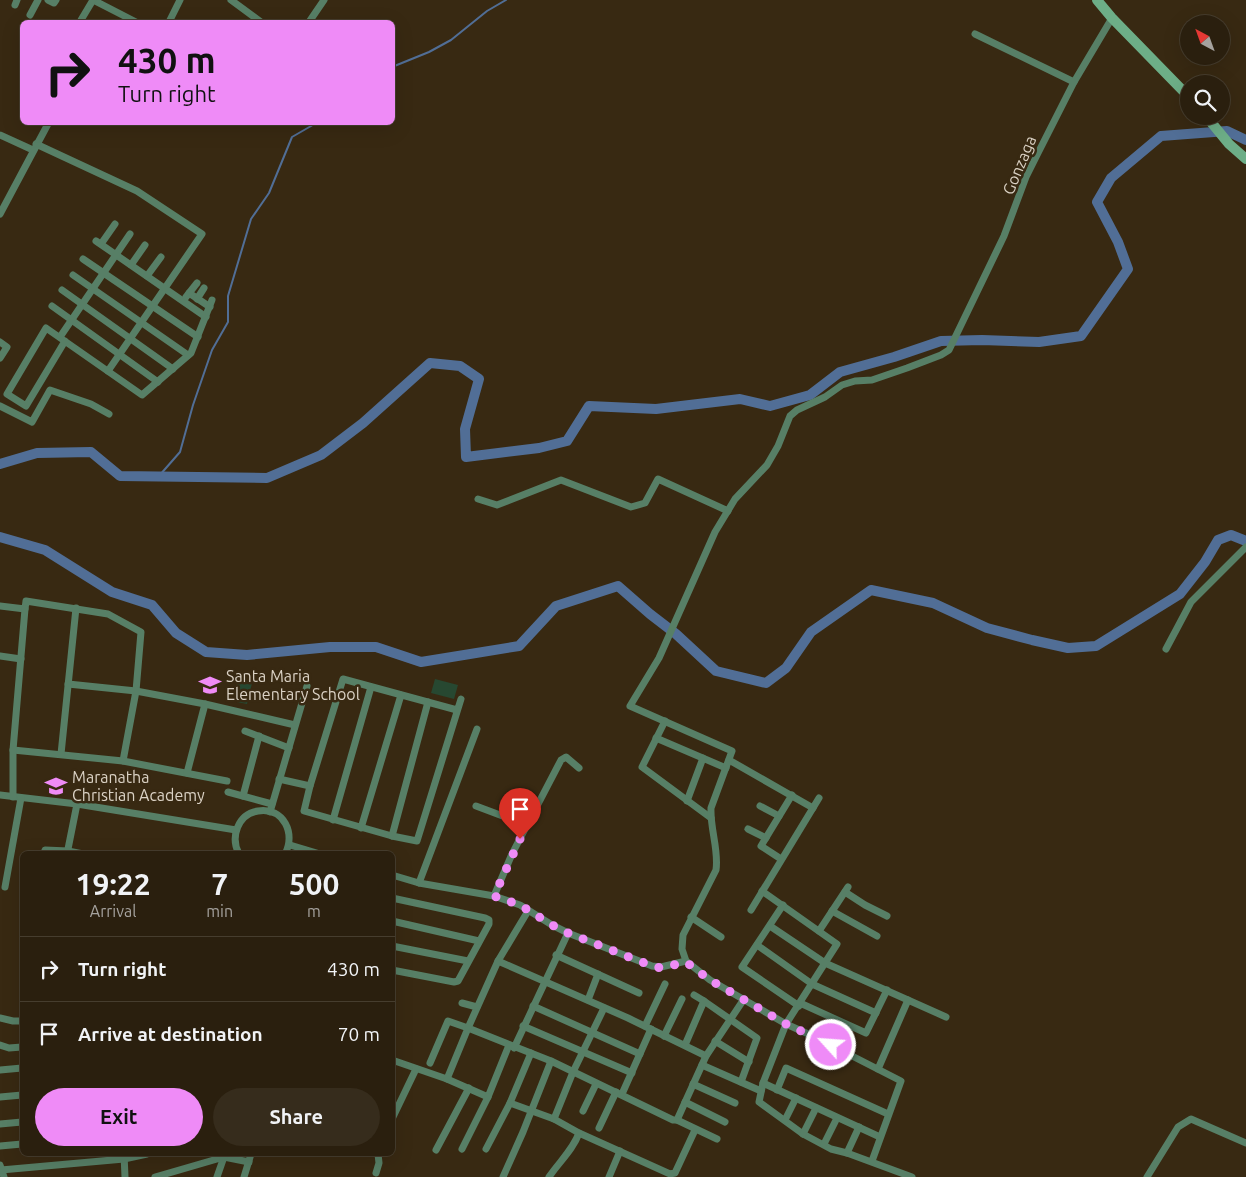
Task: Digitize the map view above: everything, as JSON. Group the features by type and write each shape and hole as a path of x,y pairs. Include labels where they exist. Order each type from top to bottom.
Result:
{"street":[{"path":"30,15 38,0"},
{"path":"48,0 54,4 56,0"},
{"path":"81,20 93,0 132,20"},
{"path":"169,20 180,0"},
{"path":"231,0 258,20"},
{"path":"310,20 324,0"},
{"path":"1097,0 1180,88"},
{"name":"Gonzaga","path":"728,511 735,499 767,465 778,446 790,416 797,410 825,397 842,385 855,381 872,380 917,365 949,350 1004,236 1026,177 1074,82 1112,18"},
{"path":"975,34 1074,82"},
{"path":"0,214 47,125"},
{"path":"1214,125 1229,144 1246,159"},
{"path":"0,135 35,147 137,191 202,234 108,371"},
{"path":"115,224 99,243 206,317"},
{"path":"130,234 72,320 63,339 26,406 7,394 46,328 63,339 142,395 191,353 211,304 189,293"},
{"path":"131,265 145,245"},
{"path":"147,276 161,257"},
{"path":"84,259 198,337"},
{"path":"73,275 188,355"},
{"path":"183,301 197,283"},
{"path":"196,298 204,288"},
{"path":"62,290 173,369"},
{"path":"52,306 158,382"},
{"path":"0,342 7,347 0,358"},
{"path":"0,406 32,422 50,390 91,404 109,414"},
{"path":"478,499 497,505 561,480 631,507 644,503 658,479 728,511 715,532 659,658 630,706 732,750 712,808 711,818 717,861 716,870 682,935 682,948 686,962 710,980 786,1024 901,1080 872,1161"},
{"path":"1166,649 1191,602 1246,547"},
{"path":"13,797 14,750 26,602 108,614 141,632 136,691 123,761"},
{"path":"0,606 25,609"},
{"path":"61,754 76,608"},
{"path":"0,656 21,659"},
{"path":"457,710 343,679 304,811 361,828 417,841 457,710 462,700"},
{"path":"68,684 136,691 205,704 295,726"},
{"path":"270,812 306,686"},
{"path":"333,820 371,687"},
{"path":"361,828 401,695"},
{"path":"392,836 428,702"},
{"path":"187,772 205,704"},
{"path":"665,721 642,768 711,818"},
{"path":"419,883 477,729"},
{"path":"245,731 289,748"},
{"path":"243,796 259,736"},
{"path":"656,738 726,768"},
{"path":"14,750 123,761 227,781"},
{"path":"494,896 527,825 561,760 566,757 579,768"},
{"path":"687,801 703,758"},
{"path":"729,760 813,808"},
{"path":"279,779 310,786"},
{"path":"228,792 272,804"},
{"path":"0,795 77,804 236,830"},
{"path":"781,859 761,846 792,795"},
{"path":"5,888 21,798"},
{"path":"751,910 820,798"},
{"path":"67,851 77,804"},
{"path":"476,806 527,825"},
{"path":"760,806 779,816"},
{"path":"238,851 234,840 240,822 247,815 258,811 270,812 279,816 286,825 290,835 290,845 287,851"},
{"path":"748,828 766,838"},
{"path":"290,845 310,851"},
{"path":"395,876 419,883 494,896 520,905 568,933 652,966 661,968 686,962"},
{"path":"819,931 847,890 865,905 887,916"},
{"path":"762,891 837,944 786,1024 763,1083 758,1102 803,1134 831,1149 872,1161 912,1177"},
{"path":"395,899 489,920 489,924 458,981 454,982 395,971"},
{"path":"783,905 742,967 800,1004 866,1033 887,990"},
{"path":"447,1079 498,961 528,911"},
{"path":"832,911 878,936"},
{"path":"691,917 721,937"},
{"path":"395,922 479,940"},
{"path":"770,926 825,962 946,1017"},
{"path":"462,1149 568,933"},
{"path":"756,946 812,984 876,1013"},
{"path":"395,947 468,961"},
{"path":"556,955 639,993"},
{"path":"498,961 588,1000 706,1056"},
{"path":"588,1000 598,974"},
{"path":"599,1128 632,1073 665,984"},
{"path":"694,995 757,1038 740,1082"},
{"path":"664,1036 682,999"},
{"path":"677,1120 706,1056 744,999"},
{"path":"878,1069 908,1000"},
{"path":"685,1045 704,1001"},
{"path":"462,1003 477,1007"},
{"path":"533,1006 640,1054"},
{"path":"554,1119 573,1072 604,1008"},
{"path":"0,1018 13,1022 20,1021"},
{"path":"430,1063 448,1021 551,1061 673,1120 677,1120 718,1139"},
{"path":"523,1026 632,1073"},
{"path":"715,1042 749,1062"},
{"path":"0,1045 9,1048 20,1047"},
{"path":"486,1149 510,1103 531,1053"},
{"path":"395,1061 447,1079 488,1098"},
{"path":"503,1177 551,1061"},
{"path":"702,1065 761,1092"},
{"path":"0,1070 20,1068"},
{"path":"777,1090 786,1068 888,1114"},
{"path":"395,1113 416,1069"},
{"path":"763,1083 880,1137"},
{"path":"583,1111 596,1084"},
{"path":"693,1084 735,1103"},
{"path":"436,1150 469,1088"},
{"path":"0,1097 20,1095"},
{"path":"785,1120 796,1098"},
{"path":"685,1102 725,1122"},
{"path":"510,1103 554,1119 579,1133 672,1174 675,1173 696,1130"},
{"path":"803,1134 816,1108"},
{"path":"824,1144 837,1118"},
{"path":"1147,1177 1178,1126 1191,1120 1246,1143"},
{"path":"0,1124 20,1122"},
{"path":"847,1153 859,1127"},
{"path":"550,1177 564,1156 572,1149 579,1133"},
{"path":"0,1146 20,1144"},
{"path":"609,1177 620,1151"},
{"path":"2,1170 124,1156 125,1177"},
{"path":"154,1177 221,1156"},
{"path":"216,1177 224,1156"},
{"path":"227,1156 248,1162"},
{"path":"244,1177 250,1156"},
{"path":"376,1173 379,1163 378,1156"}],"green space":[{"path":"239,676 253,679 247,704 232,701"},
{"path":"435,679 458,685 454,699 431,693"}],"waterway":[{"path":"395,66 429,52 451,40 487,11 506,0"},
{"path":"159,476 180,452 193,405 212,350 228,322 228,296 251,219 269,193 292,137 313,125"},
{"path":"0,464 37,453 91,452 120,476 267,478 321,455 363,423 430,363 460,366 479,379 465,429 466,457 539,448 567,441 589,406 656,409 740,399 770,406 810,395 840,372 894,357 941,341 1039,342 1081,336 1128,269 1118,242 1097,202 1111,178 1161,136 1227,131 1246,140"},
{"path":"0,537 45,550 112,592 152,605 176,633 206,652 247,655 330,647 376,647 421,662 519,646 556,606 618,586 676,634 716,671 766,683 786,668 811,632 871,590 933,603 987,628 1032,640 1068,648 1096,646 1180,594 1205,562 1218,540 1231,535 1246,541"}],"place":[{"name":"Santa Maria Elementary School","path":"210,685"},
{"name":"Maranatha Christian Academy","path":"56,786"}],"route":[{"path":"520,839 494,896 520,905 568,933 652,966 661,968 686,962 710,980 786,1024 831,1045"}]}
